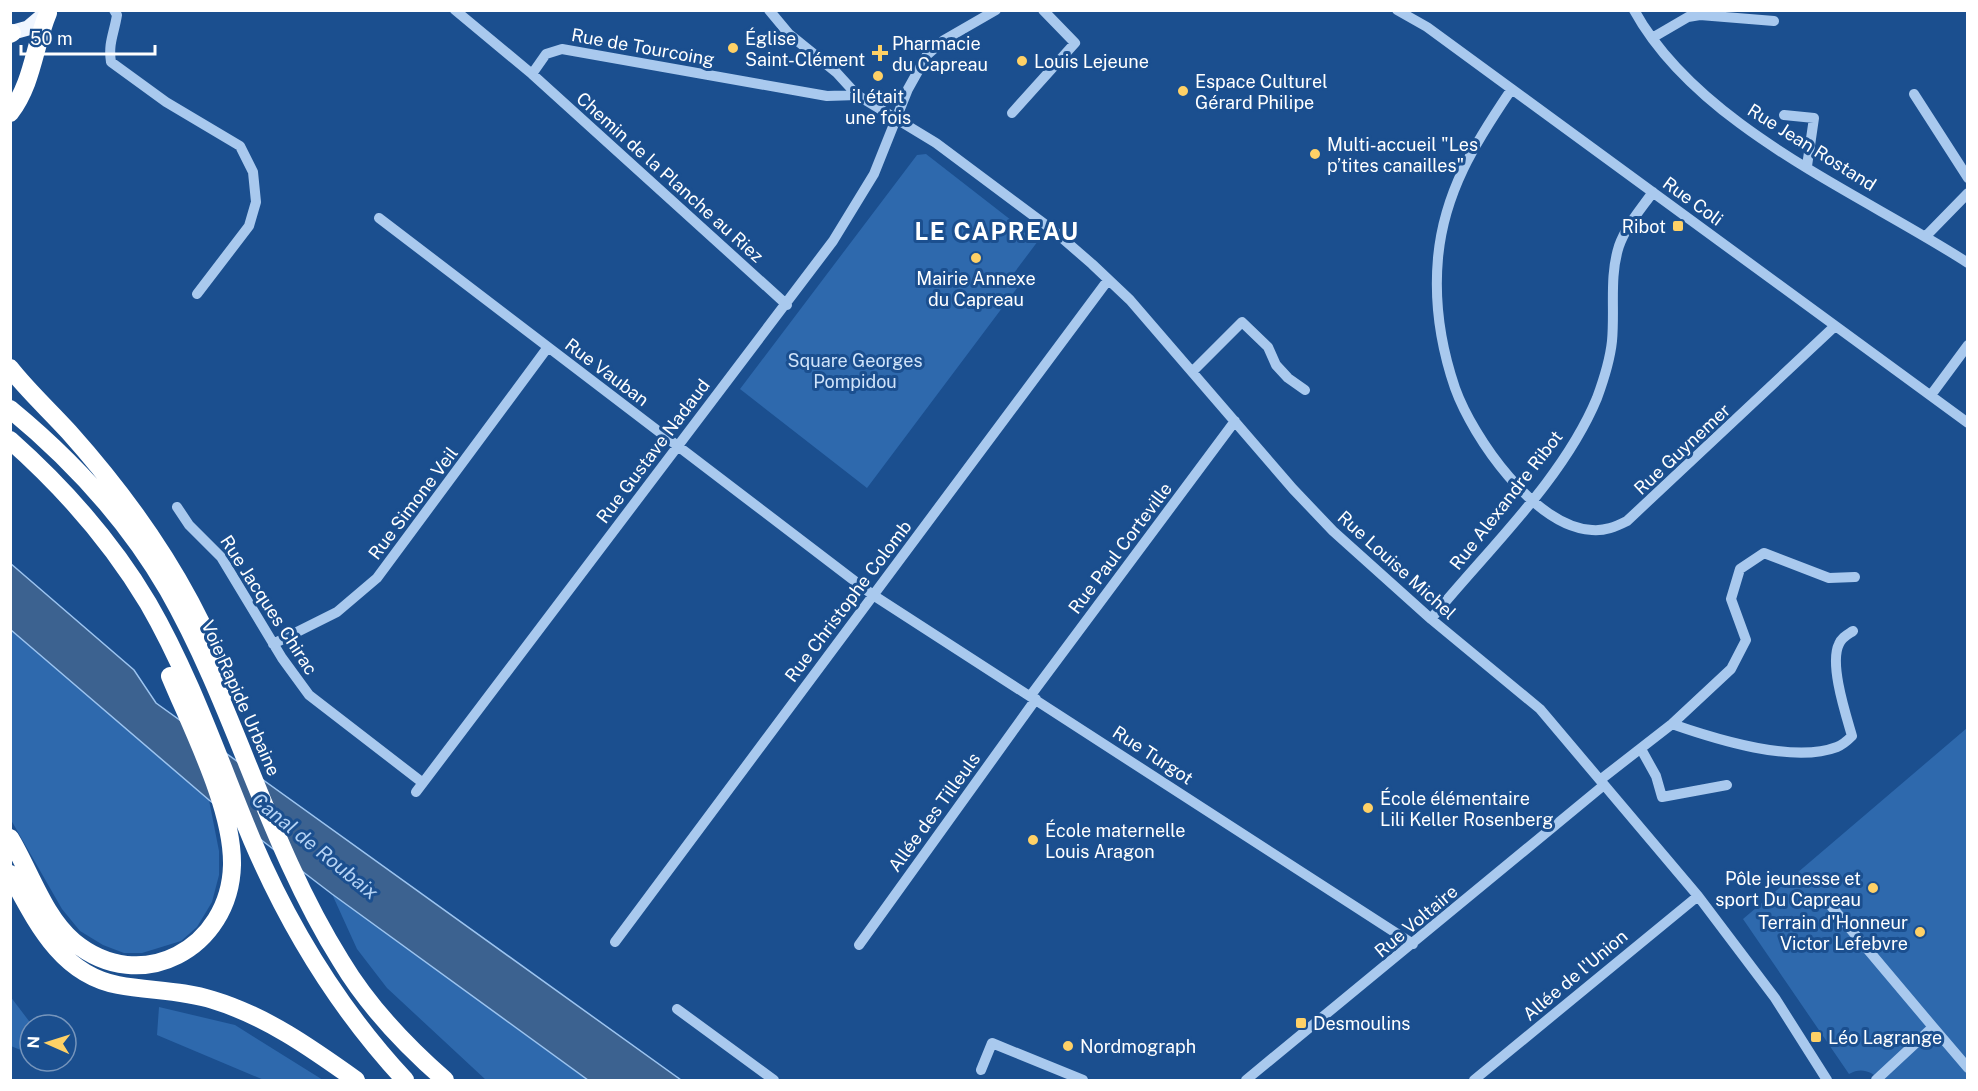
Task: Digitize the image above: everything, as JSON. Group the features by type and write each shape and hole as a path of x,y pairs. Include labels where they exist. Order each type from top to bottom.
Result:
{"highway":[{"path":"10,113 30,77 38,38 48,12"},
{"path":"10,368 69,432 145,529 197,614 204,645 282,848 324,932 361,991 388,1024 445,1080"},
{"name":"Voie Rapide Urbaine","path":"10,409 63,457 120,519 204,645"},
{"path":"10,440 80,509 112,549 146,601 179,666 270,880 325,980 365,1035 405,1080"},
{"path":"10,838 51,913 72,940 99,958 131,965 165,961 197,944 208,933 225,905 230,886 231,853 229,835 212,777 153,637 125,581 80,509"},
{"path":"10,874 48,940 59,953 87,973 116,985 189,994 238,1008 310,1047 356,1080"}],"main road":[{"path":"11,33 36,24 48,12"}],"street":[{"path":"114,10 117,15 108,45 111,62 166,102 240,146 253,172 256,202 249,226 197,294"},
{"path":"455,10 532,74"},
{"path":"769,10 789,33 833,69 857,95"},
{"name":"Rue Gustave Nadaud","path":"419,788 787,304 849,217 874,174 912,81 932,49 996,10"},
{"path":"1012,113 1075,43 1043,10"},
{"name":"Rue Coli","path":"1396,10 1426,27 1968,423"},
{"name":"Rue Jean Rostand","path":"1634,10 1652,38 1715,104 1760,138 1968,263"},
{"path":"1652,38 1688,17 1700,15 1774,21"},
{"name":"Rue de Tourcoing","path":"532,74 546,54 562,48 827,96 857,95"},
{"name":"Chemin de la Planche au Riez","path":"532,74 787,304"},
{"name":"Rue Guynemer","path":"1511,90 1474,145 1455,187 1441,237 1437,301 1449,367 1467,414 1499,464 1551,514 1579,528 1602,530 1627,521 1835,326"},
{"path":"1914,94 1968,178"},
{"name":"Rue Louise Michel","path":"857,95 929,137 1054,231 1130,300 1313,512 1431,619 1540,709 1698,896 1775,998 1827,1080"},
{"path":"1784,115 1814,118 1807,166"},
{"name":"Rue Alexandre Ribot","path":"1431,619 1533,498 1574,442 1596,399 1609,360 1616,259 1628,228 1653,192"},
{"path":"1926,236 1968,193"},
{"name":"Rue Vauban","path":"379,219 873,595"},
{"name":"Rue Christophe Colomb","path":"615,942 1108,280"},
{"path":"1192,372 1242,322 1268,347 1276,365 1288,378 1305,390"},
{"path":"1931,395 1968,345"},
{"name":"Rue Simone Veil","path":"273,644 337,612 377,578 548,347"},
{"name":"Rue Paul Corteville","path":"1034,697 1235,421"},
{"name":"Rue Jacques Chirac","path":"177,507 189,525 221,557 273,644 309,695 419,788"},
{"name":"Rue Voltaire","path":"1246,1080 1413,944 1672,724 1731,669 1746,640 1731,599 1740,569 1764,553 1829,578 1855,577"},
{"name":"Rue Turgot","path":"873,595 1413,944"},
{"path":"1672,724 1720,741 1769,750 1803,752 1837,747 1852,736 1841,693 1836,656 1838,645 1843,637 1853,632"},
{"name":"Allée des Tilleuls","path":"859,945 1034,697"},
{"path":"1641,749 1656,776 1662,797 1727,784"},
{"name":"Allée de l'Union","path":"1474,1080 1698,896"},
{"path":"1826,900 1968,1068"},
{"path":"677,1009 774,1080"},
{"path":"1876,1080 1933,1026"},
{"path":"981,1070 992,1043 1083,1080"}],"green space":[{"name":"Square Georges Pompidou","path":"926,154 1038,241 1011,277 1020,284 867,488 740,389 917,155"},
{"path":"11,630 209,800 219,851 219,875 212,902 197,927 181,941 142,953 124,953 103,945 80,931 62,909 11,820"},
{"name":"Pôle jeunesse et sport Du Capreau","path":"1967,728 1967,1080 1880,1080 1866,1071 1849,1074 1743,919"},
{"path":"332,894 588,1080 486,1080 387,988 357,949"},
{"path":"10,996 23,1013 18,1013 18,1049 11,1046"},
{"path":"159,1007 235,1025 323,1080 264,1080 157,1035"}],"water":[{"name":"Canal de Roubaix","path":"10,563 134,670 156,703 681,1080 588,1080 332,894 209,800 11,630"}],"place":[{"name":"Église Saint-Clément","path":"733,48"},
{"name":"Pharmacie du Capreau","path":"880,53"},
{"name":"Louis Lejeune","path":"1022,61"},
{"name":"il était une fois","path":"878,76"},
{"name":"Espace Culturel Gérard Philipe","path":"1183,91"},
{"name":"Multi-accueil \"Les p’tites canailles\"","path":"1315,154"},
{"name":"Ribot","path":"1678,226"},
{"name":"Mairie Annexe du Capreau","path":"976,258"},
{"name":"École élémentaire Lili Keller Rosenberg","path":"1368,808"},
{"name":"École maternelle Louis Aragon","path":"1033,840"},
{"name":"Pôle jeunesse et sport Du Capreau","path":"1873,888"},
{"name":"Terrain d'Honneur Victor Lefebvre","path":"1920,932"},
{"name":"Desmoulins","path":"1301,1023"},
{"name":"Léo Lagrange","path":"1816,1037"},
{"name":"Nordmograph","path":"1068,1046"}],"district":[{"name":"LE CAPREAU","path":"997,231"}]}
